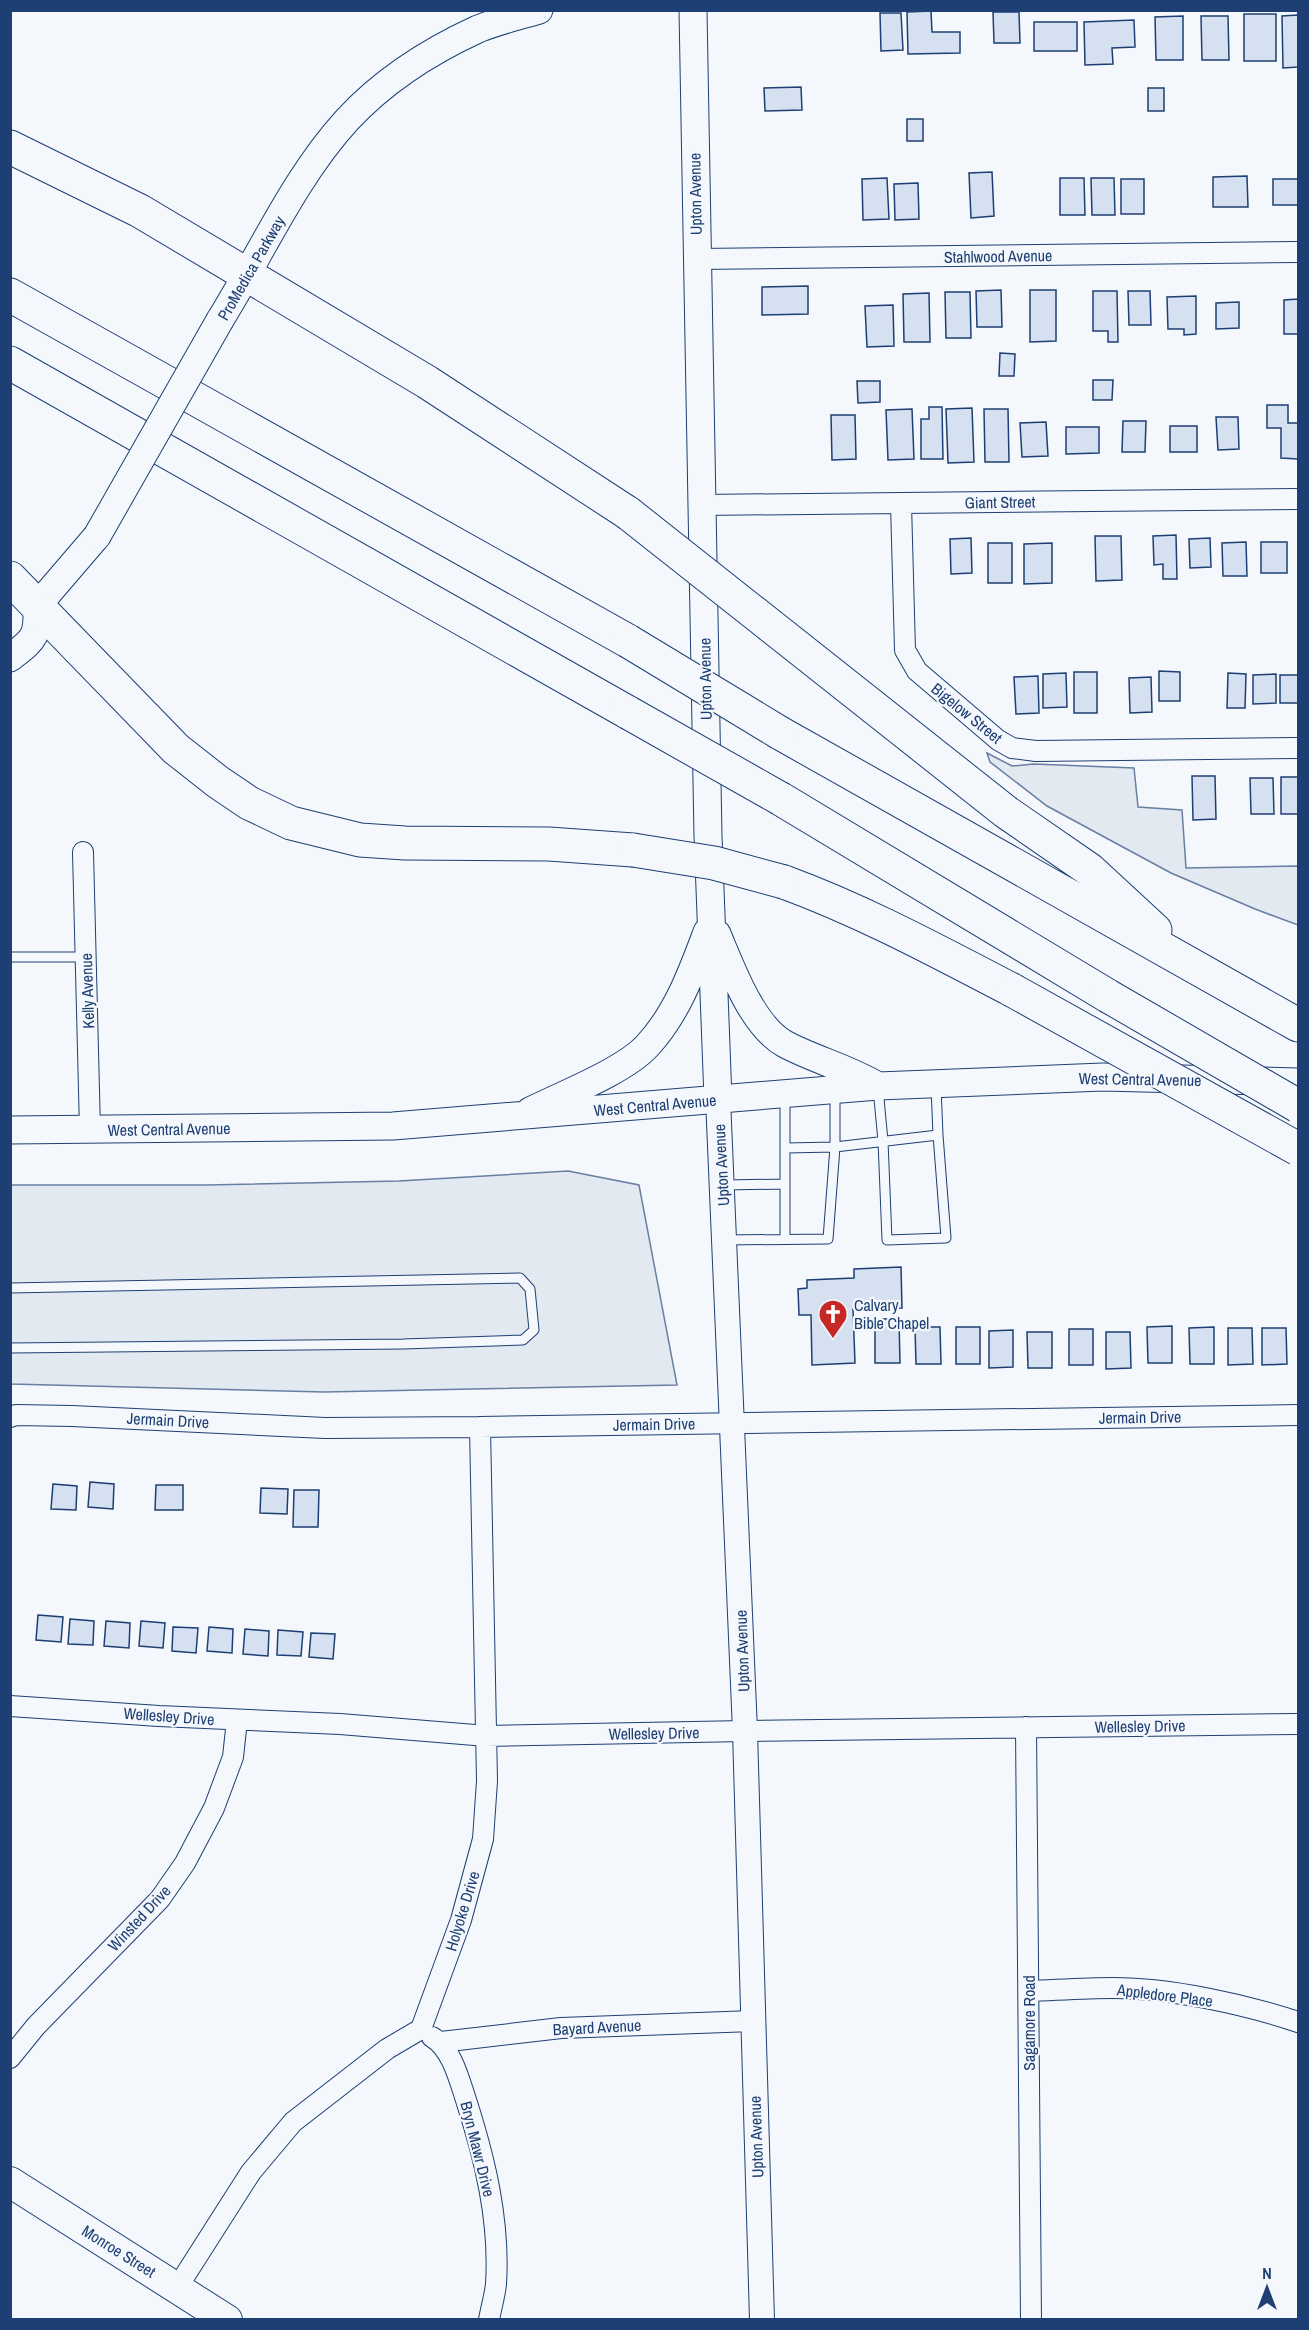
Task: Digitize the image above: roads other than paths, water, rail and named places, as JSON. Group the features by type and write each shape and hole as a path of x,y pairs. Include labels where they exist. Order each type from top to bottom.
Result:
{"highway":[{"path":"10,147 140,211 247,277 427,382 628,513 1006,812 1090,870 1196,968"},
{"path":"10,295 628,641 780,733 1299,1025"},
{"path":"10,363 781,799 1108,996 1299,1106"},
{"path":"10,578 24,605 176,749 249,803 291,823 360,840 405,843 549,844 633,849 714,863 784,882 832,899 887,925 1012,990 1299,1149"}],"main road":[{"name":"ProMedica Parkway","path":"24,605 97,536 308,171 347,120 392,78 430,54 479,28 539,10"},
{"name":"Upton Avenue","path":"693,10 701,505 711,919 718,1099"},
{"path":"10,658 35,635 38,624 24,605"},
{"path":"711,919 744,996 767,1028 783,1043 856,1073 878,1086"},
{"path":"517,1117 622,1066 647,1047 667,1022 690,978 711,919"},
{"name":"West Central Avenue","path":"10,1130 393,1126 936,1083 1103,1077 1299,1082"},
{"name":"Monroe Street","path":"10,2182 227,2319"}],"street":[{"name":"Stahlwood Avenue","path":"697,259 1299,252"},
{"name":"Giant Street","path":"701,505 1299,499"},
{"name":"Bigelow Street","path":"901,504 905,650 917,671 998,740 1012,748 1036,751 1299,748"},
{"name":"Kelly Avenue","path":"83,852 90,1130"},
{"name":"Upton Avenue","path":"718,1099 745,1731 762,2319"},
{"name":"Jermain Drive","path":"10,1417 16,1415 72,1416 325,1428 1299,1414"},
{"name":"Holyoke Drive","path":"421,2030 461,1920 483,1839 487,1736 480,1427"},
{"name":"Wellesley Drive","path":"10,1706 340,1724 487,1736 1299,1724"},
{"name":"Winsted Drive","path":"10,2058 36,2026 160,1899 185,1863 214,1808 233,1757 237,1720"},
{"name":"Sagamore Road","path":"1026,1727 1031,2319"},
{"name":"Appledore Place","path":"1029,1991 1115,1988 1191,1996 1299,2022"},
{"name":"Bayard Avenue","path":"441,2042 561,2028 753,2021"},
{"path":"177,2288 251,2172 293,2122 387,2049 421,2030 441,2042"},
{"name":"Bryn Mawr Drive","path":"441,2042 459,2077 478,2136 490,2186 496,2284 489,2319"}],"lane":[{"path":"10,957 86,957"},
{"path":"878,1086 887,1240 946,1238 936,1083"},
{"path":"724,1240 828,1239 835,1147 835,1090"},
{"path":"785,1094 785,1239"},
{"path":"785,1148 835,1147 938,1135"},
{"path":"722,1185 785,1184"},
{"path":"10,1288 520,1278 530,1289 534,1330 523,1340 439,1343 10,1348"}],"place":[{"name":"Calvary Bible Chapel","path":"833,1340"}]}
